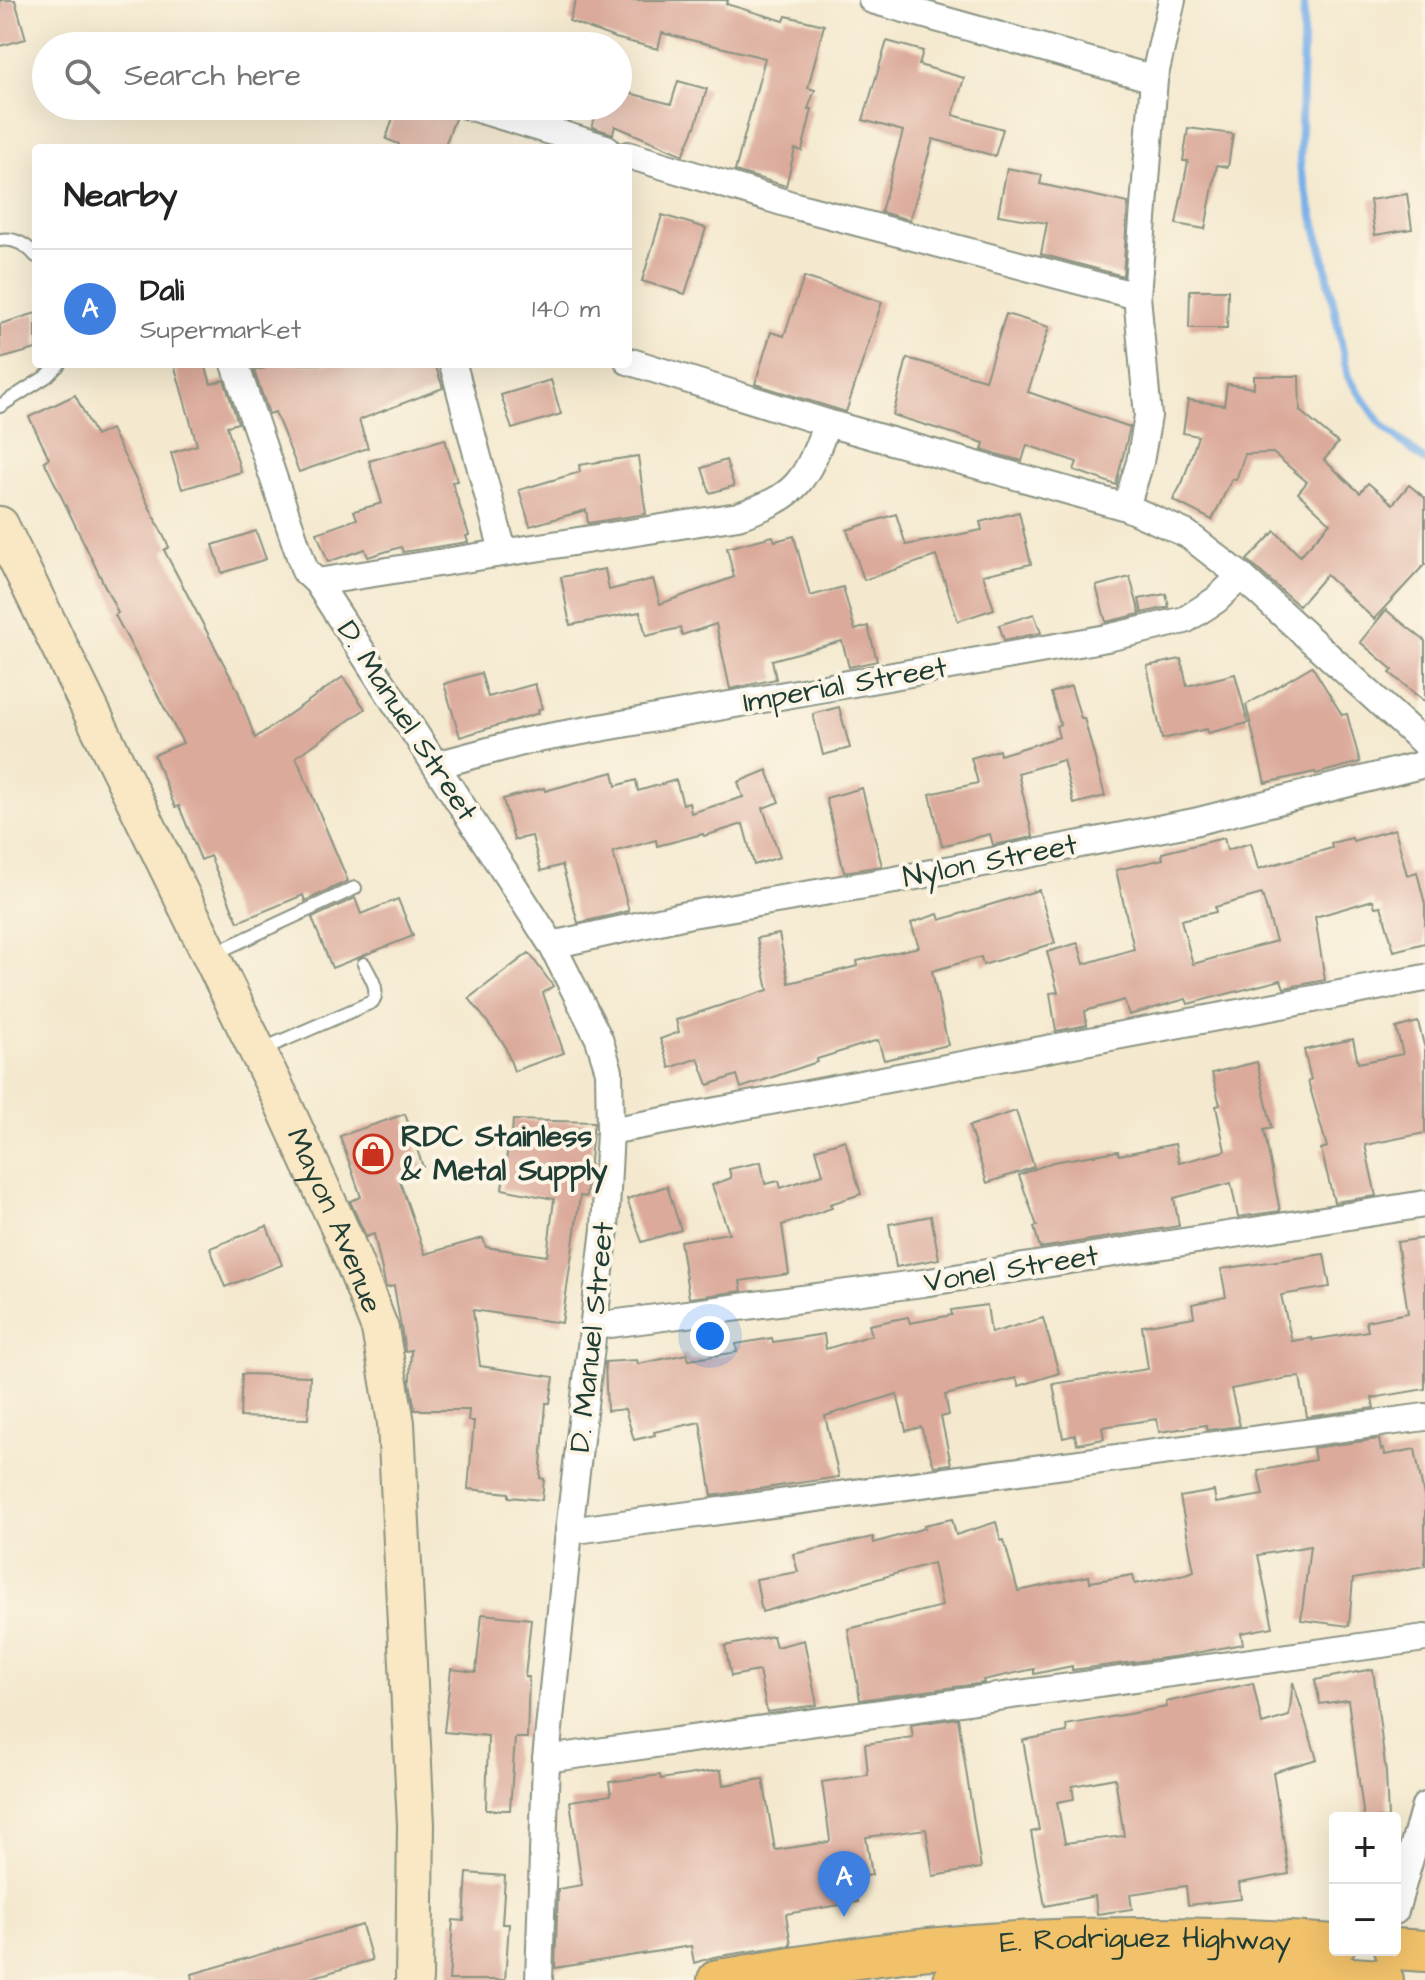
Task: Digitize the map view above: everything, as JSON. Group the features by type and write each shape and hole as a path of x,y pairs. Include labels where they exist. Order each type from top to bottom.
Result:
{"main road":[{"name":"Mayon Avenue","path":"0,525 258,1051 345,1240 380,1329 396,1423 416,1825 414,1980"},
{"name":"E. Rodriguez Highway","path":"718,1980 844,1960 1003,1942 1186,1937 1383,1980"},
{"name":"E. Rodriguez Highway","path":"953,1980 1149,1970 1276,1956 1329,1946"},
{"path":"1401,1949 1425,1951"}],"street":[{"path":"872,0 1154,79"},
{"path":"1126,507 1140,462 1148,416 1137,296 1154,79 1172,0"},
{"path":"514,120 593,144"},
{"path":"632,156 792,205 1137,296"},
{"path":"632,362 827,423 1126,507 1187,534 1241,576 1425,744"},
{"name":"D. Manuel Street","path":"236,368 305,571 317,582 552,945 602,1049 609,1071 610,1131 605,1229 546,1759 539,1980"},
{"path":"454,368 503,551"},
{"path":"317,582 738,516 771,505 791,493 813,460 827,423"},
{"name":"Imperial Street","path":"436,765 526,741 1107,638 1185,620 1216,600 1241,576"},
{"name":"Nylon Street","path":"552,945 686,915 895,880 1194,822 1425,764"},
{"path":"610,1131 1425,978"},
{"name":"Vonel Street","path":"595,1326 923,1283 1425,1204"},
{"path":"569,1531 1425,1417"},
{"path":"546,1759 1425,1638"},
{"path":"1401,1890 1425,1806"}],"lane":[{"path":"0,240 20,243 32,251"},
{"path":"0,406 55,368"},
{"path":"210,955 355,888"},
{"path":"258,1051 372,1002 376,989 364,964"}],"building":[{"path":"0,0 15,0 26,39 0,46"},
{"path":"576,0 728,0 726,4 784,21 786,16 824,25 808,88 815,90 808,109 812,109 802,151 795,149 786,186 735,171 765,58 662,33 658,49 632,42 632,32 599,32 569,21"},
{"path":"887,41 923,51 919,65 964,78 953,115 1003,129 995,156 933,139 910,220 881,212 903,131 863,120"},
{"path":"678,81 707,89 683,155 615,126 613,134 592,127 594,120 632,120 632,94 671,104"},
{"path":"392,120 454,120 446,144 399,144 386,139"},
{"path":"1188,128 1233,134 1228,167 1217,165 1205,229 1176,224 1188,161 1183,161"},
{"path":"1007,168 1042,175 1040,184 1128,203 1123,276 1041,254 1047,223 998,215"},
{"path":"1407,194 1412,229 1375,235 1370,200"},
{"path":"662,215 706,228 685,294 642,281"},
{"path":"804,277 882,302 846,412 755,384 771,332 784,336"},
{"path":"1190,290 1228,290 1227,328 1189,328"},
{"path":"32,314 32,350 0,359 0,324"},
{"path":"1006,314 1049,327 1028,392 1130,427 1116,485 1074,470 1077,462 1027,445 1022,461 982,450 984,443 893,415 907,358 985,380"},
{"path":"175,368 206,368 211,384 224,380 238,423 227,426 241,472 182,489 171,453 197,445"},
{"path":"265,368 436,368 443,388 359,420 368,448 299,472 275,412 269,414 254,371"},
{"path":"1254,376 1299,376 1300,411 1338,443 1324,460 1360,493 1368,483 1393,504 1409,485 1425,498 1425,564 1374,619 1326,575 1299,606 1247,560 1275,531 1300,556 1330,523 1298,493 1307,482 1273,453 1245,454 1236,480 1232,479 1212,520 1173,500 1183,481 1198,436 1183,433 1188,400 1224,405 1227,384 1254,388"},
{"path":"551,380 561,414 512,429 501,395"},
{"path":"75,395 96,436 111,429 169,547 164,550 238,691 255,738 343,677 365,709 296,757 348,881 305,901 303,895 238,922 210,856 201,860 154,755 183,743 115,615 118,613 44,461 49,458 29,417"},
{"path":"445,439 457,481 452,482 469,535 466,536 468,542 403,552 401,547 368,557 365,549 328,562 317,533 357,519 354,511 382,503 369,461"},
{"path":"638,456 646,514 588,523 586,510 530,526 519,490 580,472 579,465"},
{"path":"726,460 734,486 710,493 702,468"},
{"path":"1019,512 1031,564 983,575 994,609 958,621 936,556 864,580 847,530 896,514 906,545 982,530 980,522"},
{"path":"256,531 266,559 222,573 213,545"},
{"path":"773,536 775,541 794,536 810,596 843,587 855,630 868,626 877,661 849,667 842,641 772,660 776,679 730,689 716,624 682,635 680,628 646,636 640,612 570,625 561,577 605,569 609,590 653,579 660,604 734,577 727,548"},
{"path":"1130,577 1140,614 1106,622 1096,586"},
{"path":"1166,594 1169,607 1142,613 1139,599"},
{"path":"1386,610 1425,641 1425,702 1390,673 1393,670 1360,642"},
{"path":"1034,614 1041,633 1004,640 999,625"},
{"path":"1181,659 1187,686 1235,674 1248,723 1208,733 1207,729 1162,739 1147,666"},
{"path":"1312,666 1342,715 1347,714 1360,762 1265,783 1246,705"},
{"path":"481,673 488,697 535,684 542,708 538,710 539,713 460,737 444,684"},
{"path":"1071,686 1081,718 1084,718 1105,796 1074,804 1063,760 1018,773 1033,837 993,845 990,834 942,846 930,794 978,783 971,758 999,750 1000,755 1059,737 1056,726 1060,724 1051,693"},
{"path":"839,707 850,748 823,755 813,714"},
{"path":"767,770 779,802 763,808 780,857 754,865 743,824 704,836 657,846 656,840 613,852 629,911 578,923 562,865 541,871 532,836 514,840 503,799 613,772 616,786 636,780 638,791 676,780 683,804 689,802 691,813 743,797 738,782"},
{"path":"862,788 882,866 844,872 826,798"},
{"path":"1395,829 1407,875 1417,872 1425,904 1425,943 1394,951 1381,906 1375,907 1373,900 1315,917 1325,980 1284,988 1281,980 1188,1004 1186,999 1129,1015 1124,1000 1085,1011 1087,1025 1056,1031 1050,993 1058,992 1047,952 1078,943 1084,964 1134,949 1116,870 1163,859 1162,853 1224,838 1227,850 1251,843 1258,869 1332,848 1331,843 1352,838 1353,841","holes":["1262,894 1276,941 1193,964 1181,920 1216,912 1215,907"]},
{"path":"1039,890 1055,943 983,965 981,957 932,971 948,1045 884,1060 878,1040 741,1088 737,1075 708,1085 698,1058 670,1068 660,1039 679,1032 676,1020 768,990 757,938 779,934 789,983 858,966 857,961 919,947 911,923 938,914 940,920"},
{"path":"355,898 361,914 398,899 413,936 332,968 312,918"},
{"path":"529,953 553,986 543,993 564,1053 514,1071 504,1044 469,998"},
{"path":"1418,1022 1425,1049 1425,1133 1365,1145 1376,1196 1334,1202 1321,1149 1327,1147 1308,1081 1311,1080 1304,1050 1353,1039 1358,1063 1403,1054 1396,1028"},
{"path":"1257,1062 1272,1128 1264,1130 1280,1211 1238,1217 1231,1183 1174,1198 1179,1226 1040,1248 1034,1227 1037,1226 1019,1175 1053,1162 1118,1151 1119,1155 1175,1144 1179,1163 1225,1151 1216,1106 1220,1105 1212,1073"},
{"path":"1016,1111 1034,1167 987,1183 969,1126"},
{"path":"405,1114 423,1167 398,1176 425,1254 483,1238 486,1247 547,1256 554,1199 502,1189 513,1120 594,1122 586,1197 580,1196 562,1323 473,1310 480,1366 554,1377 550,1403 546,1403 540,1478 544,1479 542,1500 468,1489 474,1421 468,1421 469,1410 415,1410 410,1382 411,1350 405,1351 394,1286 386,1288 374,1234 366,1237 350,1201 361,1197 340,1136"},
{"path":"845,1140 861,1194 830,1204 832,1208 782,1225 789,1274 740,1281 742,1291 689,1298 680,1241 729,1233 712,1185 731,1178 729,1169 761,1162 765,1184 779,1181 781,1188 823,1174 816,1149"},
{"path":"667,1186 681,1230 642,1242 627,1199"},
{"path":"931,1216 939,1259 896,1267 889,1224"},
{"path":"267,1226 282,1265 225,1287 210,1248"},
{"path":"1425,1238 1425,1389 1372,1398 1374,1408 1307,1417 1300,1377 1288,1378 1231,1389 1240,1426 1207,1430 1206,1425 1159,1432 1157,1419 1102,1427 1104,1439 1077,1444 1075,1435 1063,1438 1053,1384 1148,1369 1142,1326 1194,1317 1192,1304 1226,1297 1221,1269 1324,1254 1330,1287 1281,1295 1292,1341 1312,1340 1368,1331 1366,1321 1408,1313 1397,1242"},
{"path":"987,1305 991,1333 1043,1318 1059,1373 1019,1386 1016,1378 945,1395 949,1415 941,1417 951,1464 934,1466 921,1427 906,1431 897,1394 825,1416 839,1477 712,1496 700,1422 654,1432 655,1435 634,1440 625,1409 607,1411 605,1362 637,1360 638,1364 687,1354 689,1360 737,1352 736,1344 824,1334 826,1349 872,1335 869,1325 908,1317 910,1323 952,1315 951,1310"},
{"path":"242,1374 310,1376 308,1419 240,1417"},
{"path":"1379,1439 1385,1455 1415,1449 1425,1502 1425,1566 1353,1579 1349,1626 1301,1620 1310,1546 1258,1555 1273,1627 1241,1633 1243,1644 1072,1670 1072,1666 1034,1674 1034,1669 983,1680 984,1683 860,1700 848,1629 942,1606 933,1563 762,1612 756,1579 798,1572 793,1554 873,1537 874,1543 925,1528 924,1525 952,1519 956,1535 996,1522 1018,1591 1089,1576 1090,1582 1133,1575 1135,1584 1186,1574 1194,1571 1180,1497 1214,1491 1216,1503 1263,1495 1258,1471 1315,1460 1313,1448"},
{"path":"482,1614 531,1619 525,1677 529,1677 527,1738 515,1738 510,1810 486,1810 488,1736 444,1732 451,1669 476,1672"},
{"path":"773,1636 776,1647 804,1640 817,1705 767,1712 759,1671 731,1676 725,1646"},
{"path":"1373,1669 1388,1812 1363,1812 1348,1700 1320,1704 1315,1680"},
{"path":"1293,1682 1317,1759 1273,1772 1289,1874 1239,1883 1241,1899 1188,1905 1186,1886 1130,1894 1132,1909 1097,1914 1095,1896 1045,1906 1031,1832 1039,1830 1023,1740 1067,1732 1066,1725 1167,1707 1166,1702 1253,1683 1262,1724 1289,1716","holes":["1115,1778 1124,1836 1065,1843 1057,1802 1074,1799 1072,1786"]},
{"path":"958,1718 981,1868 933,1876 926,1829 866,1837 872,1875 855,1878 858,1902 786,1914 791,1945 694,1963 691,1946 555,1968 558,1889 582,1885 570,1801 611,1795 609,1782 660,1775 661,1779 721,1770 723,1785 763,1779 775,1850 828,1842 822,1782 868,1775 865,1744 913,1737 911,1725"},
{"path":"467,1873 505,1876 502,1924 509,1924 505,1980 449,1980 453,1920 464,1921"},
{"path":"362,1925 372,1960 304,1980 193,1980 192,1974"}],"waterway":[{"path":"1304,0 1300,168 1324,257 1348,377 1383,426 1425,461"}],"place":[{"name":"RDC Stainless & Metal Supply","path":"373,1154"},
{"name":"Dali","path":"844,1917"}]}
